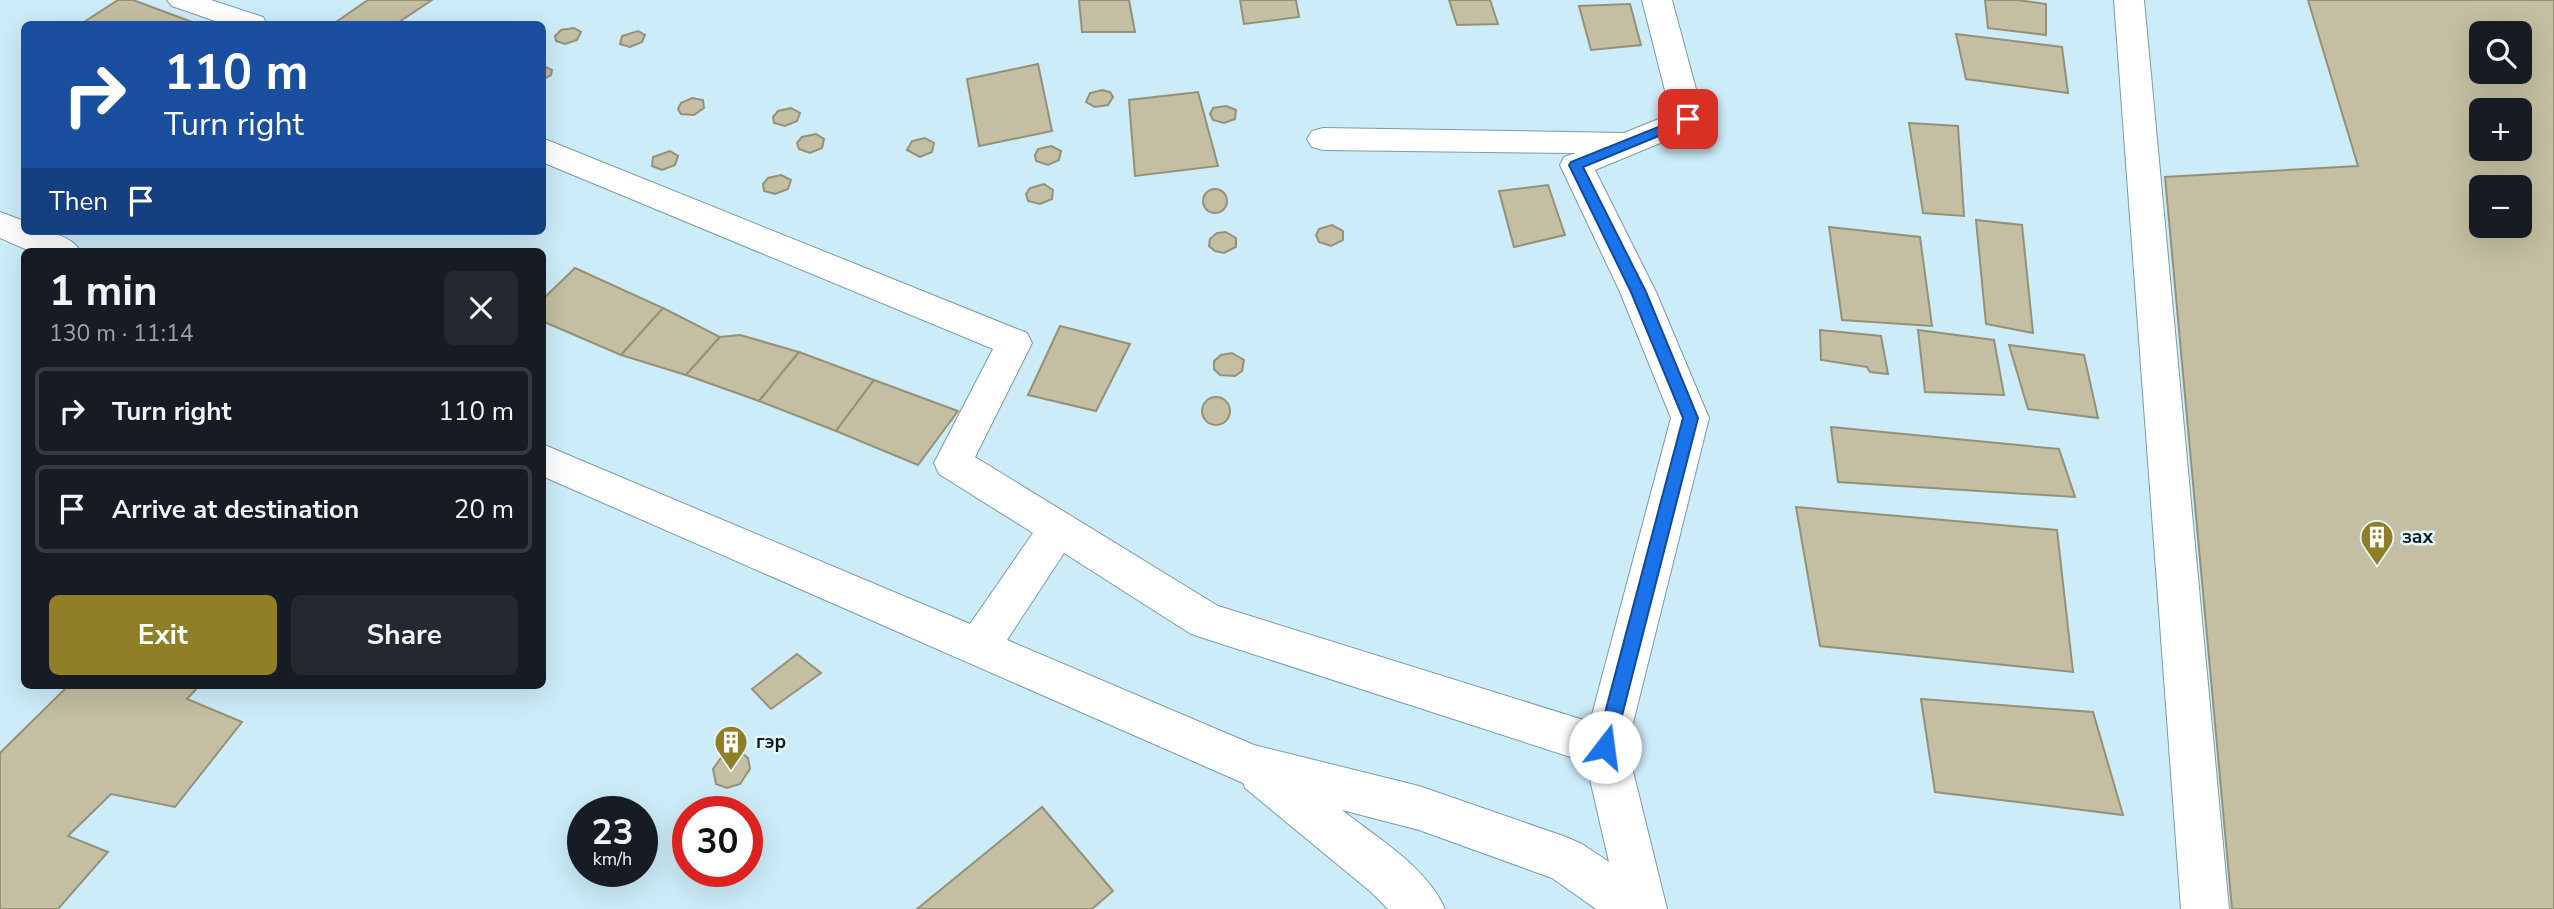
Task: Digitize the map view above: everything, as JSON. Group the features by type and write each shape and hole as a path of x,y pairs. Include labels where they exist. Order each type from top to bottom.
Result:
{"street":[{"path":"182,0 243,21"},
{"path":"1643,909 1605,747 1690,418 1638,292 1576,165 1688,119 1657,0"},
{"path":"2129,0 2205,909"},
{"path":"1323,139 1633,142"},
{"path":"546,151 1014,342 953,463 1206,621 1605,747"},
{"path":"0,224 21,233"},
{"path":"25,235 55,248"},
{"path":"546,461 1251,765 1419,807 1566,860 1636,909"},
{"path":"979,647 1058,529"},
{"path":"1251,765 1388,876 1421,909"}],"building":[{"path":"118,0 133,0 189,21 86,21"},
{"path":"368,0 432,0 400,21 337,21"},
{"path":"1079,0 1129,0 1135,32 1082,32"},
{"path":"1240,0 1296,0 1299,17 1244,24"},
{"path":"1449,0 1490,0 1498,24 1457,25"},
{"path":"1985,0 2046,4 2046,35 1988,28"},
{"name":"зах","path":"2308,0 2554,0 2554,909 2232,909 2165,177 2358,166"},
{"path":"1630,4 1641,45 1591,50 1579,6"},
{"path":"574,28 581,32 577,40 565,44 556,41 555,36 561,30"},
{"path":"638,31 645,35 642,42 630,47 620,44 622,36"},
{"path":"1956,34 2062,47 2068,93 1966,79"},
{"path":"1038,64 1052,131 979,146 967,79"},
{"path":"546,67 552,70 551,75 546,78"},
{"path":"1102,90 1110,92 1113,97 1108,105 1095,107 1086,102 1090,93"},
{"path":"1198,92 1218,166 1135,176 1129,100"},
{"path":"692,98 703,100 704,108 694,115 681,114 678,109 681,103"},
{"path":"1226,106 1236,110 1235,119 1224,123 1213,120 1210,114 1213,108"},
{"path":"791,108 800,113 797,121 785,126 774,123 773,117 778,111"},
{"path":"1909,123 1958,126 1964,216 1923,213"},
{"path":"816,134 824,139 822,148 810,153 799,149 797,143 802,137"},
{"path":"925,138 934,143 932,152 920,157 907,150 912,141"},
{"path":"1051,146 1061,151 1059,160 1048,165 1036,161 1038,149"},
{"path":"670,151 678,156 675,165 662,170 652,166 653,157"},
{"path":"781,175 791,180 788,189 775,194 764,191 763,184 768,178"},
{"path":"1044,184 1053,190 1052,199 1040,204 1028,201 1026,194 1030,188"},
{"path":"1548,185 1565,235 1514,247 1499,191"},
{"path":"1215,189 1226,196 1227,201 1220,212 1215,213 1204,206 1203,201 1210,190"},
{"path":"1976,220 2022,225 2033,333 1986,324"},
{"path":"1332,225 1343,231 1343,240 1331,246 1319,242 1316,235 1319,229"},
{"path":"1829,227 1920,237 1932,326 1842,320"},
{"path":"1226,232 1236,238 1236,247 1224,253 1209,246 1210,239 1217,233"},
{"path":"575,268 663,308 621,355 546,323 546,296"},
{"path":"663,308 720,337 686,375 621,355"},
{"path":"1060,326 1130,344 1096,411 1028,395"},
{"path":"1820,330 1881,336 1888,374 1870,372 1867,367 1821,360"},
{"path":"1918,330 1994,340 2004,395 1925,392"},
{"path":"740,335 799,352 759,401 686,375 720,337"},
{"path":"2009,345 2084,355 2098,418 2028,409"},
{"path":"799,352 874,380 836,431 759,401"},
{"path":"1232,353 1244,360 1242,371 1235,376 1220,375 1214,369 1214,361 1221,355"},
{"path":"874,380 958,411 918,465 836,431"},
{"path":"1216,397 1226,401 1230,411 1226,421 1216,425 1206,421 1202,411 1206,401"},
{"path":"1831,427 2059,449 2075,497 1838,482"},
{"path":"1796,507 2057,530 2073,672 1820,646"},
{"path":"797,654 821,673 771,709 752,689"},
{"path":"65,689 196,689 187,699 242,722 175,807 111,794 68,836 108,852 58,909 0,909 0,753"},
{"path":"1921,699 2093,712 2123,815 1935,792"},
{"name":"гэр","path":"732,753 743,754 748,758 750,769 740,784 727,788 716,784 713,769 720,759"},
{"path":"1042,807 1113,891 1092,909 917,909"}],"place":[{"name":"зах","path":"2377,567"},
{"name":"гэр","path":"731,772"}],"route":[{"path":"1605,747 1690,418 1638,292 1576,165 1688,119"}]}
